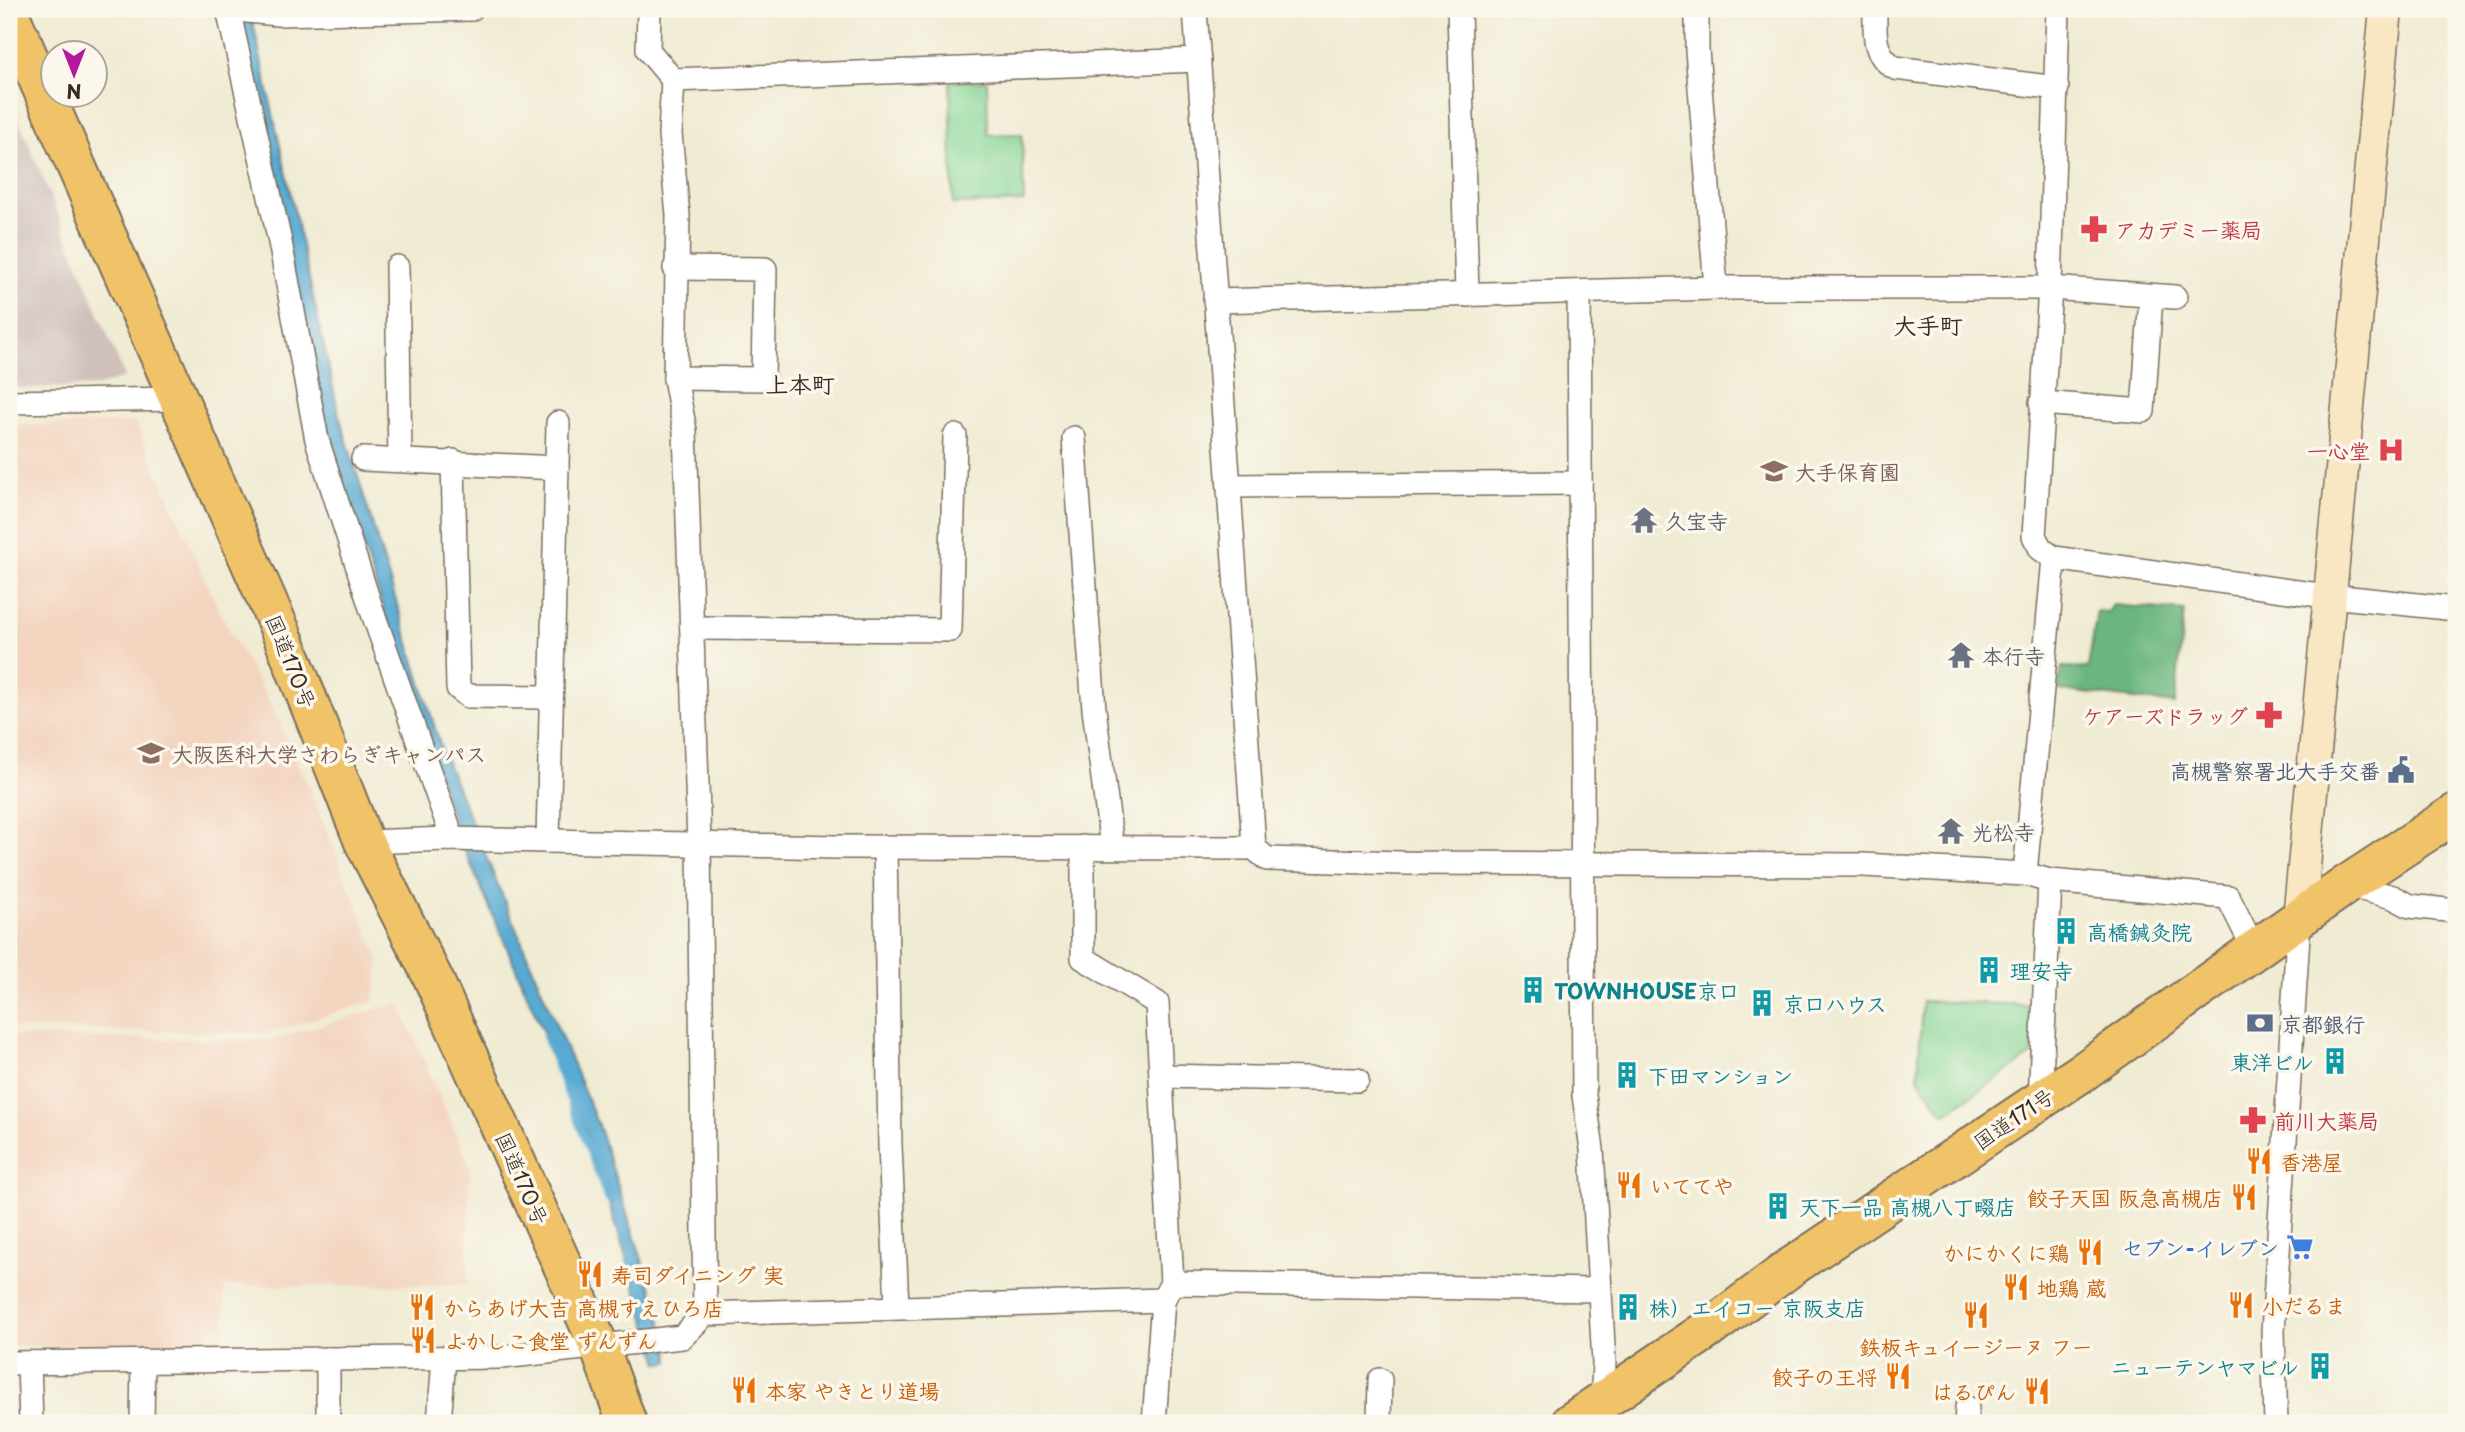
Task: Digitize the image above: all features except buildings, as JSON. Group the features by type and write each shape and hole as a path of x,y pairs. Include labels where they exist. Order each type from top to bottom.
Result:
{"highway":[{"name":"国道170号","path":"9,13 281,632 364,842 433,978 599,1346 626,1423"},
{"name":"国道171号","path":"1570,1423 1602,1412 1791,1267 2040,1100 2346,885 2456,813"}],"street":[{"path":"453,839 371,608 317,440 279,242 227,9 278,14 471,9"},
{"path":"649,9 648,50 673,79 670,134 678,215 675,378 685,431 699,843 705,1314"},
{"path":"1195,9 1231,486 1254,848"},
{"path":"1459,9 1467,295"},
{"path":"1697,9 1697,50 1716,288"},
{"path":"1875,9 1877,48 1881,57 1895,68 2057,88"},
{"path":"2058,9 2050,288 2034,536 2041,549 2054,558 2330,596 2456,609"},
{"path":"2276,1423 2273,1332 2299,919 2386,9"},
{"path":"673,79 1199,60"},
{"path":"397,267 400,460"},
{"path":"675,268 765,269 763,379 675,378"},
{"path":"1215,301 1716,288 2050,288 2175,297"},
{"path":"1579,292 1584,1096 1592,1149 1604,1363 1602,1412"},
{"path":"2041,403 2143,411 2151,296"},
{"path":"9,401 178,399"},
{"path":"548,841 558,423"},
{"path":"692,628 950,630 956,436"},
{"path":"1074,439 1094,709 1112,847"},
{"path":"363,459 453,461 557,468"},
{"path":"453,461 458,688 468,696 550,697"},
{"path":"1231,486 1580,483"},
{"path":"2025,874 2054,558"},
{"path":"364,842 453,839 885,847 1254,848 1267,859 1401,863 1863,865 2025,874 2050,881 2228,897 2254,949"},
{"path":"885,847 890,1145 897,1307"},
{"path":"1083,847 1083,958 1157,1003 1168,1291 1154,1423"},
{"path":"2040,1100 2050,881"},
{"path":"2346,885 2393,897 2410,906 2456,911"},
{"path":"1161,1076 1357,1080"},
{"path":"30,1423 19,1363 502,1357 682,1337 705,1314 897,1307 1168,1291 1599,1290"},
{"path":"439,1423 444,1358"},
{"path":"328,1359 328,1423"},
{"path":"142,1423 143,1361"},
{"path":"1379,1423 1380,1380"}],"shaded area":[{"path":"9,96 125,377 99,386 9,389"},
{"name":"大阪医科大学さわらぎキャンパス","path":"135,422 221,615 274,711 312,796 380,962 374,1001 268,1033 9,1028 9,426"},
{"path":"399,1003 470,1166 467,1285 225,1286 224,1344 9,1346 9,1036 267,1041"}],"green space":[{"path":"987,81 988,135 1022,134 1024,202 953,204 950,82"},
{"path":"2113,605 2184,611 2175,704 2058,690 2062,667 2088,668 2097,611 2108,612"},
{"path":"1922,1001 2034,1005 2032,1055 1944,1114 1918,1078"}],"water":[{"path":"250,9 339,415 442,751 598,1125 656,1302 669,1350 669,1362 659,1363 587,1133 456,830 356,524 328,433 237,31"}],"waterway":[{"path":"546,1037 608,1198"}],"place":[{"name":"アカデミー薬局","path":"2094,229"},
{"name":"一心堂","path":"2391,450"},
{"name":"大手保育園","path":"1774,471"},
{"name":"久宝寺","path":"1644,520"},
{"name":"本行寺","path":"1961,655"},
{"name":"ケアーズドラッグ","path":"2269,715"},
{"name":"大阪医科大学さわらぎキャンパス","path":"151,753"},
{"name":"高槻警察署北大手交番","path":"2401,770"},
{"name":"光松寺","path":"1951,831"},
{"name":"高橋鍼灸院","path":"2066,931"},
{"name":"理安寺","path":"1989,970"},
{"name":"TOWNHOUSE京口","path":"1533,990"},
{"name":"京口ハウス","path":"1762,1003"},
{"name":"京都銀行","path":"2260,1023"},
{"name":"東洋ビル","path":"2335,1061"},
{"name":"下田マンション","path":"1627,1075"},
{"name":"前川大薬局","path":"2253,1120"},
{"name":"香港屋","path":"2259,1161"},
{"name":"いててや","path":"1629,1185"},
{"name":"餃子天国 阪急高槻店","path":"2244,1197"},
{"name":"天下一品 高槻八丁畷店","path":"1778,1206"},
{"name":"セブン-イレブン","path":"2300,1247"},
{"name":"かにかくに鶏","path":"2090,1252"},
{"name":"寿司ダイニング 実","path":"590,1274"},
{"name":"地鶏 蔵","path":"2016,1287"},
{"name":"小だるま","path":"2241,1305"},
{"name":"からあげ大吉 高槻すえひろ店","path":"422,1307"},
{"name":"株）エイコー 京阪支店","path":"1628,1307"},
{"name":"鉄板キュイージーヌ フー","path":"1976,1315"},
{"name":"よかしこ食堂 ずんずん","path":"423,1340"},
{"name":"ニューテンヤマビル","path":"2320,1366"},
{"name":"餃子の王将","path":"1898,1376"},
{"name":"本家 やきとり道場","path":"744,1390"},
{"name":"はるぴん","path":"2037,1391"}],"district":[{"name":"大手町","path":"1928,324"},
{"name":"上本町","path":"800,383"}]}
